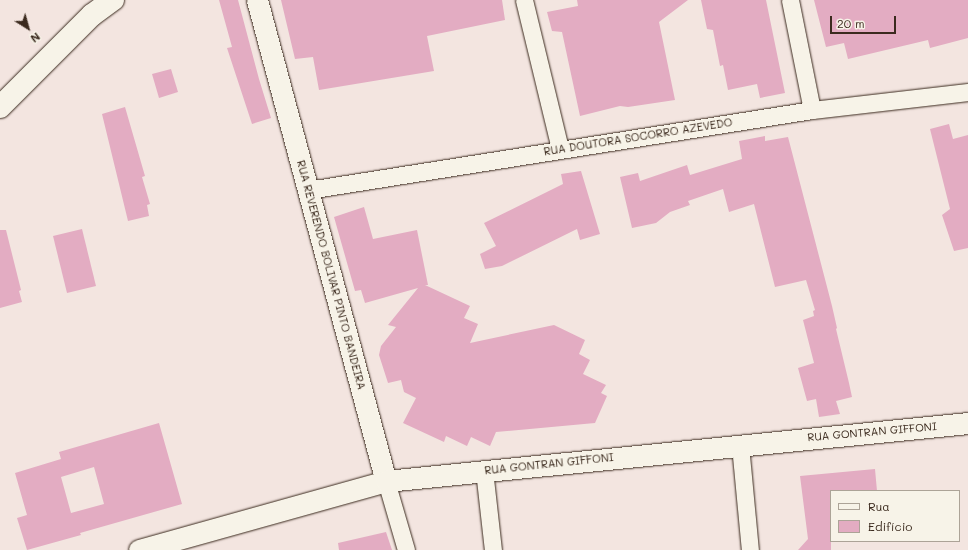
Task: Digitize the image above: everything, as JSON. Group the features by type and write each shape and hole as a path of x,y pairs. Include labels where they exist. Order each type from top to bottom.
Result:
{"main road":[{"path":"0,107 92,15 113,0"}],"street":[{"name":"RUA REVERENDO BOLIVAR PINTO BANDEIRA","path":"257,0 386,481 406,550"},
{"path":"524,0 560,149"},
{"path":"790,0 812,110"},
{"name":"RUA DOUTORA SOCORRO AZEVEDO","path":"308,190 812,110 968,92"},
{"name":"RUA GONTRAN GIFFONI","path":"139,550 386,481 484,470 968,423"},
{"path":"740,445 750,550"},
{"path":"484,470 493,550"}],"building":[{"path":"219,0 238,0 271,118 252,124 227,48 232,47"},
{"path":"281,0 502,0 505,20 427,36 434,71 319,90 313,57 295,59"},
{"path":"577,0 688,0 659,22 675,100 628,107 620,106 580,116 562,32 552,31 547,12 578,6"},
{"path":"701,0 766,0 785,93 760,98 757,84 728,90 723,65 720,66 713,30 707,29"},
{"path":"814,0 968,0 968,38 930,48 928,40 848,59 844,43 826,47"},
{"path":"171,69 178,92 159,98 152,74"},
{"path":"125,107 145,176 142,177 150,204 147,205 149,216 128,221 102,114"},
{"path":"949,124 953,139 968,135 968,248 954,251 942,215 950,209 930,129"},
{"path":"765,136 765,141 788,137 832,306 852,397 836,401 840,414 819,417 816,399 807,401 798,368 814,363 803,320 814,316 813,311 815,310 806,280 775,287 754,204 729,212 723,189 688,201 690,205 670,212 656,223 632,228 620,177 638,173 640,181 687,165 690,175 742,159 739,141"},
{"path":"581,171 600,234 580,240 577,229 502,266 485,269 480,254 496,246 484,223 563,184 561,174"},
{"path":"364,207 373,239 417,230 428,285 425,285 470,306 464,318 478,324 470,343 554,325 585,340 579,354 590,360 583,374 606,385 601,393 607,396 595,423 496,432 490,446 471,437 467,446 446,436 444,442 403,423 416,398 404,392 401,380 388,383 379,355 381,346 396,327 388,325 418,288 365,303 361,290 355,291 334,217"},
{"path":"82,229 96,286 67,293 53,236"},
{"path":"0,230 6,230 21,290 19,291 22,302 0,308"},
{"path":"159,423 182,504 80,533 81,535 27,550 17,518 27,515 15,473 61,459 59,452","holes":["94,467 104,504 71,513 61,477"]},
{"path":"875,469 877,490 830,490 831,550 798,550 808,539 800,476"},
{"path":"386,532 392,550 339,550 338,543"}]}
